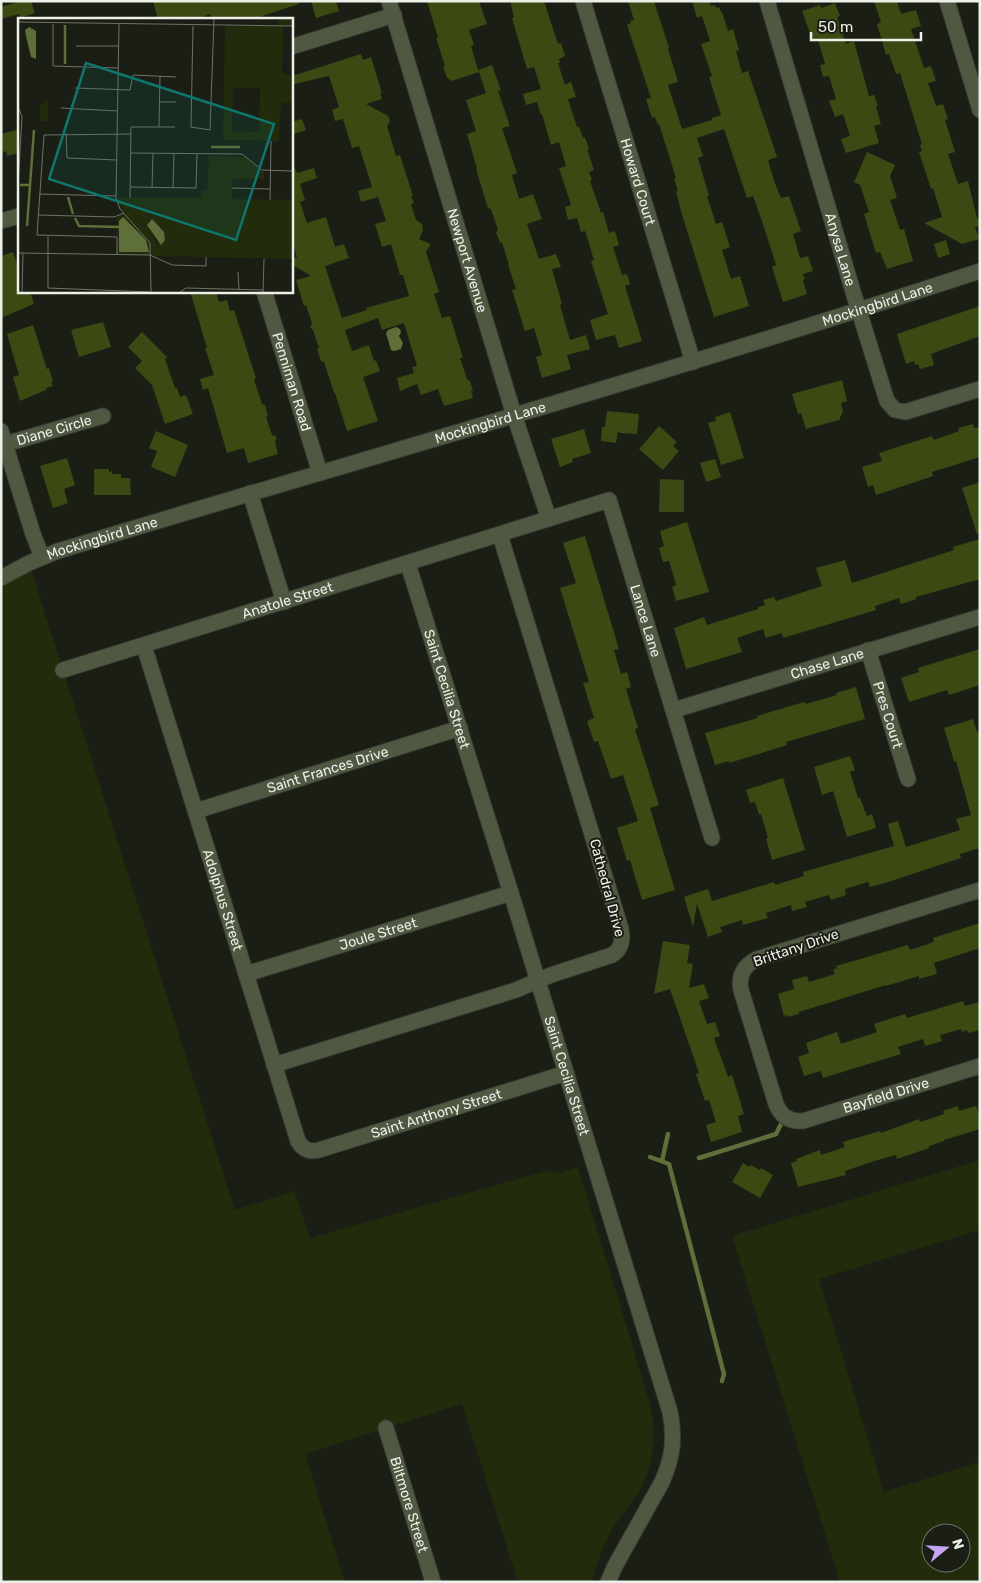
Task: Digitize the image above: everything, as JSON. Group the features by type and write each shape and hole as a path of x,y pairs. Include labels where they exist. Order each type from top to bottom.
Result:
{"street":[{"name":"Howard Court","path":"583,1 693,362"},
{"name":"Anysa Lane","path":"766,1 887,401 895,410 900,412 980,389"},
{"path":"947,1 980,110"},
{"path":"292,47 392,8"},
{"name":"Newport Avenue","path":"392,8 514,415 549,519"},
{"path":"1,220 18,216"},
{"name":"Mockingbird Lane","path":"1,578 42,557 250,493 693,362 980,271"},
{"name":"Penniman Road","path":"264,292 320,473"},
{"name":"Diane Circle","path":"3,437 103,416"},
{"path":"3,437 42,557"},
{"path":"250,493 284,602"},
{"name":"Lance Lane","path":"505,533 609,500 712,838"},
{"name":"Anatole Street","path":"63,670 505,533"},
{"name":"Cathedral Drive","path":"274,1065 516,990 612,955 621,947 622,935 505,533"},
{"name":"Saint Cecilia Street","path":"408,564 666,1398 672,1426 672,1454 662,1482 608,1582"},
{"name":"Chase Lane","path":"674,710 980,617"},
{"name":"Adolphus Street","path":"144,646 298,1141 307,1150"},
{"name":"Pres Court","path":"868,650 908,778"},
{"name":"Saint Frances Drive","path":"196,811 460,728"},
{"name":"Brittany Drive","path":"792,1121 785,1117 778,1109 742,990 740,980 746,965 757,959 980,890"},
{"name":"Joule Street","path":"246,974 511,893"},
{"name":"Bayfield Drive","path":"792,1121 803,1121 980,1066"},
{"name":"Saint Anthony Street","path":"307,1150 319,1150 566,1074"},
{"name":"Biltmore Street","path":"386,1428 433,1582"}],"shaded area":[{"path":"396,327 400,329 401,333 399,336 403,343 401,349 394,351 391,350 386,333 388,330"},
{"path":"29,563 235,1210 294,1191 310,1238 546,1171 560,1173 578,1167 648,1397 654,1433 652,1456 645,1479 637,1495 607,1538 592,1582 518,1582 462,1404 305,1454 345,1582 1,1582 1,578"},
{"path":"980,1160 980,1230 819,1279 884,1492 980,1462 980,1582 840,1582 732,1236"}],"building":[{"path":"21,1 31,1 35,13 20,18 19,14 1,19 1,7"},
{"path":"153,1 299,1 299,4 256,18 212,18 210,14 199,18 158,18"},
{"path":"311,1 336,1 339,11 316,18"},
{"path":"427,1 479,1 487,24 469,30 474,45 471,46 478,70 492,65 501,90 498,91 510,126 502,128 517,173 512,175 519,199 533,194 542,219 527,224 539,259 556,254 561,267 552,269 570,340 586,335 590,349 567,355 571,369 542,378 536,357 542,355 534,328 525,331 512,290 516,289 509,265 502,242 500,243 496,232 498,230 491,209 488,208 486,202 467,134 476,131 466,100 486,93 479,72 452,81 447,78 436,38 438,37"},
{"path":"510,1 544,1 558,44 561,43 565,56 559,59 560,63 558,63 565,85 571,82 576,97 568,99 577,127 579,127 583,138 585,137 589,149 587,149 594,170 589,172 592,180 590,181 601,213 603,212 609,233 615,231 619,245 613,247 622,275 627,274 630,284 625,286 642,341 619,348 615,335 596,340 590,320 608,314 591,261 594,260 585,231 581,232 577,218 568,220 565,207 571,205 559,168 566,166 559,142 551,145 537,102 526,105 523,94 541,89 534,67 527,69 512,18 514,17"},
{"path":"628,1 654,1 678,82 668,85 682,129 712,120 712,118 721,115 709,77 712,76 701,44 710,41 702,16 697,18 692,1 709,1 711,6 719,7 728,31 733,29 739,50 736,51 742,73 748,71 777,157 768,160 774,181 781,198 789,196 801,231 793,234 800,258 808,256 813,271 803,274 807,294 783,302 772,267 776,265 762,221 753,196 747,198 724,129 697,138 703,156 698,158 716,224 722,222 730,247 722,250 731,279 740,276 749,306 714,317 681,211 674,178 676,178 659,124 655,117 652,118 646,99 651,98 627,25 631,23 630,21 634,20"},
{"path":"874,1 897,1 901,14 916,10 921,26 911,29 924,68 931,66 936,81 928,83 936,106 943,104 948,119 945,120 955,152 948,154 958,184 968,181 977,218 980,219 980,226 975,227 979,239 962,244 924,223 942,217 919,152 922,151 920,145 922,144 900,73 896,74 889,54 886,55 877,24 881,22"},
{"path":"835,3 840,16 837,17 846,44 854,41 869,96 874,95 881,124 874,126 879,143 846,153 841,139 850,136 843,114 835,117 829,101 836,99 829,76 823,77 820,65 825,64 818,40 813,42 802,11 820,5 821,8"},
{"path":"361,54 363,60 371,57 382,93 380,93 382,99 366,104 388,116 390,121 387,126 396,156 400,155 413,196 411,196 414,203 411,204 416,220 422,224 423,230 419,239 431,244 426,252 439,292 434,294 442,318 450,316 463,358 460,358 473,391 471,391 473,398 444,406 438,389 421,395 417,384 400,391 397,378 414,373 412,367 417,366 404,323 382,330 378,318 345,330 352,351 369,345 374,361 376,360 380,371 363,377 378,421 347,431 324,362 321,361 317,349 319,348 313,330 310,327 312,323 306,305 304,306 296,280 311,276 292,265 292,259 297,257 292,241 292,166 294,166 297,173 314,168 317,178 300,184 305,200 300,202 307,223 326,217 335,247 344,244 349,258 325,266 342,318 367,310 366,308 409,296 403,275 400,275 391,244 382,247 375,224 386,221 378,197 361,202 358,191 372,187 359,146 352,148 343,119 335,121 332,110 339,107 329,76 294,84 292,76"},
{"path":"302,119 306,130 292,135 292,122"},
{"path":"18,129 18,153 7,156 6,151 1,153 1,134"},
{"path":"867,152 895,165 890,176 897,198 890,200 900,230 904,229 913,261 887,269 880,252 876,253 864,214 869,212 860,185 854,182"},
{"path":"946,240 950,254 938,258 934,244"},
{"path":"13,252 18,266 18,292 30,292 34,304 1,318 1,256"},
{"path":"190,292 216,292 219,302 227,300 230,311 234,310 256,378 254,380 262,404 265,405 268,416 266,417 272,435 277,437 275,442 278,454 248,463 244,448 227,453 208,388 203,390 200,379 214,375 205,348 207,348"},
{"path":"980,306 980,336 931,354 934,365 920,369 918,364 915,365 914,361 906,364 897,334"},
{"path":"103,322 111,347 79,357 71,330"},
{"path":"33,325 47,369 49,368 53,386 20,401 13,377 19,375 7,334"},
{"path":"142,332 167,357 165,359 175,388 177,388 180,397 186,395 193,414 165,424 152,385 135,368 142,361 128,347"},
{"path":"842,380 847,401 841,403 843,411 839,420 806,429 801,413 798,414 792,394"},
{"path":"607,411 639,414 637,434 620,433 618,431 616,443 601,441 602,427 605,427"},
{"path":"730,412 744,458 721,465 708,423 716,421 715,417"},
{"path":"973,424 974,428 980,427 980,457 932,472 933,476 876,495 873,485 868,487 862,467 882,461 879,453 932,436 934,440 959,431 958,428"},
{"path":"659,426 677,442 673,446 679,451 663,470 639,449"},
{"path":"584,429 591,453 572,459 573,462 560,467 551,439"},
{"path":"156,431 188,445 175,477 151,467 157,451 149,448"},
{"path":"67,458 75,485 64,489 68,503 53,508 40,466"},
{"path":"715,459 721,477 706,482 700,463"},
{"path":"94,469 109,469 109,472 112,471 112,474 121,474 121,478 130,478 131,495 94,495"},
{"path":"660,479 684,480 684,512 659,512"},
{"path":"980,482 980,533 977,534 962,488"},
{"path":"687,522 709,592 676,601 672,587 676,585 669,561 663,562 659,548 664,546 660,531"},
{"path":"585,536 619,649 614,650 621,674 627,672 631,687 626,689 638,728 635,729 659,805 650,808 675,890 642,900 630,860 627,861 617,828 638,821 623,775 611,779 598,741 594,742 587,721 594,718 583,683 589,682 560,588 576,583 563,543"},
{"path":"980,539 980,579 916,597 916,599 901,604 899,598 875,606 876,610 783,638 782,633 766,638 763,629 737,638 742,652 686,669 674,628 704,617 707,625 758,609 758,607 765,605 763,600 774,597 776,601 822,586 816,568 845,560 852,583 954,550 953,547"},
{"path":"980,649 980,685 949,695 947,690 909,702 901,678 919,672 918,668"},
{"path":"856,687 865,719 786,742 787,745 729,763 729,761 715,765 705,733 758,718 757,716 797,704 805,702 806,704 837,695 836,693"},
{"path":"973,719 977,732 980,731 980,848 960,854 961,858 885,883 870,887 868,882 845,889 846,895 831,900 829,895 805,902 807,907 792,911 791,905 766,913 768,918 743,925 742,920 720,927 722,932 708,937 697,904 693,927 684,897 708,889 712,901 774,882 775,885 804,876 803,872 894,846 888,824 898,821 906,847 960,830 956,819 971,815 956,761 954,761 944,728"},
{"path":"850,756 855,770 850,772 858,798 860,798 867,816 872,814 876,828 847,837 833,791 822,795 814,767"},
{"path":"783,778 805,850 772,860 761,814 759,815 755,802 750,803 746,790"},
{"path":"980,923 980,948 934,963 937,974 919,979 919,976 886,985 799,1012 799,1014 788,1017 788,1015 784,1016 778,994 794,989 792,980 807,976 809,982 835,974 833,970 837,968 836,966 908,945 910,950 934,942 933,938"},
{"path":"663,941 690,945 687,963 693,964 689,988 704,984 709,998 699,1001 707,1024 715,1022 720,1036 714,1038 728,1077 732,1075 744,1114 738,1116 742,1132 711,1142 706,1125 716,1122 709,1100 705,1101 696,1074 699,1073 670,989 654,994"},
{"path":"963,1001 965,1006 980,1002 980,1030 968,1033 967,1030 962,1032 961,1029 940,1035 942,1041 925,1046 923,1039 898,1047 901,1054 823,1078 821,1071 804,1076 798,1057 809,1053 806,1043 837,1032 841,1044 877,1032 874,1024 905,1014 907,1018"},
{"path":"958,1106 959,1111 976,1106 980,1117 980,1129 944,1140 929,1146 929,1148 897,1159 896,1155 874,1161 845,1171 846,1175 798,1187 791,1163 797,1161 796,1159 820,1150 821,1155 845,1147 843,1142 880,1131 881,1133 919,1119 920,1122 944,1114 943,1111"},
{"path":"743,1163 749,1167 751,1165 760,1170 761,1168 773,1175 760,1198 732,1182"}],"waterway":[{"path":"699,1158 776,1134 784,1118"},
{"path":"662,1161 668,1134"},
{"path":"650,1157 669,1164 724,1374 722,1381"}]}
